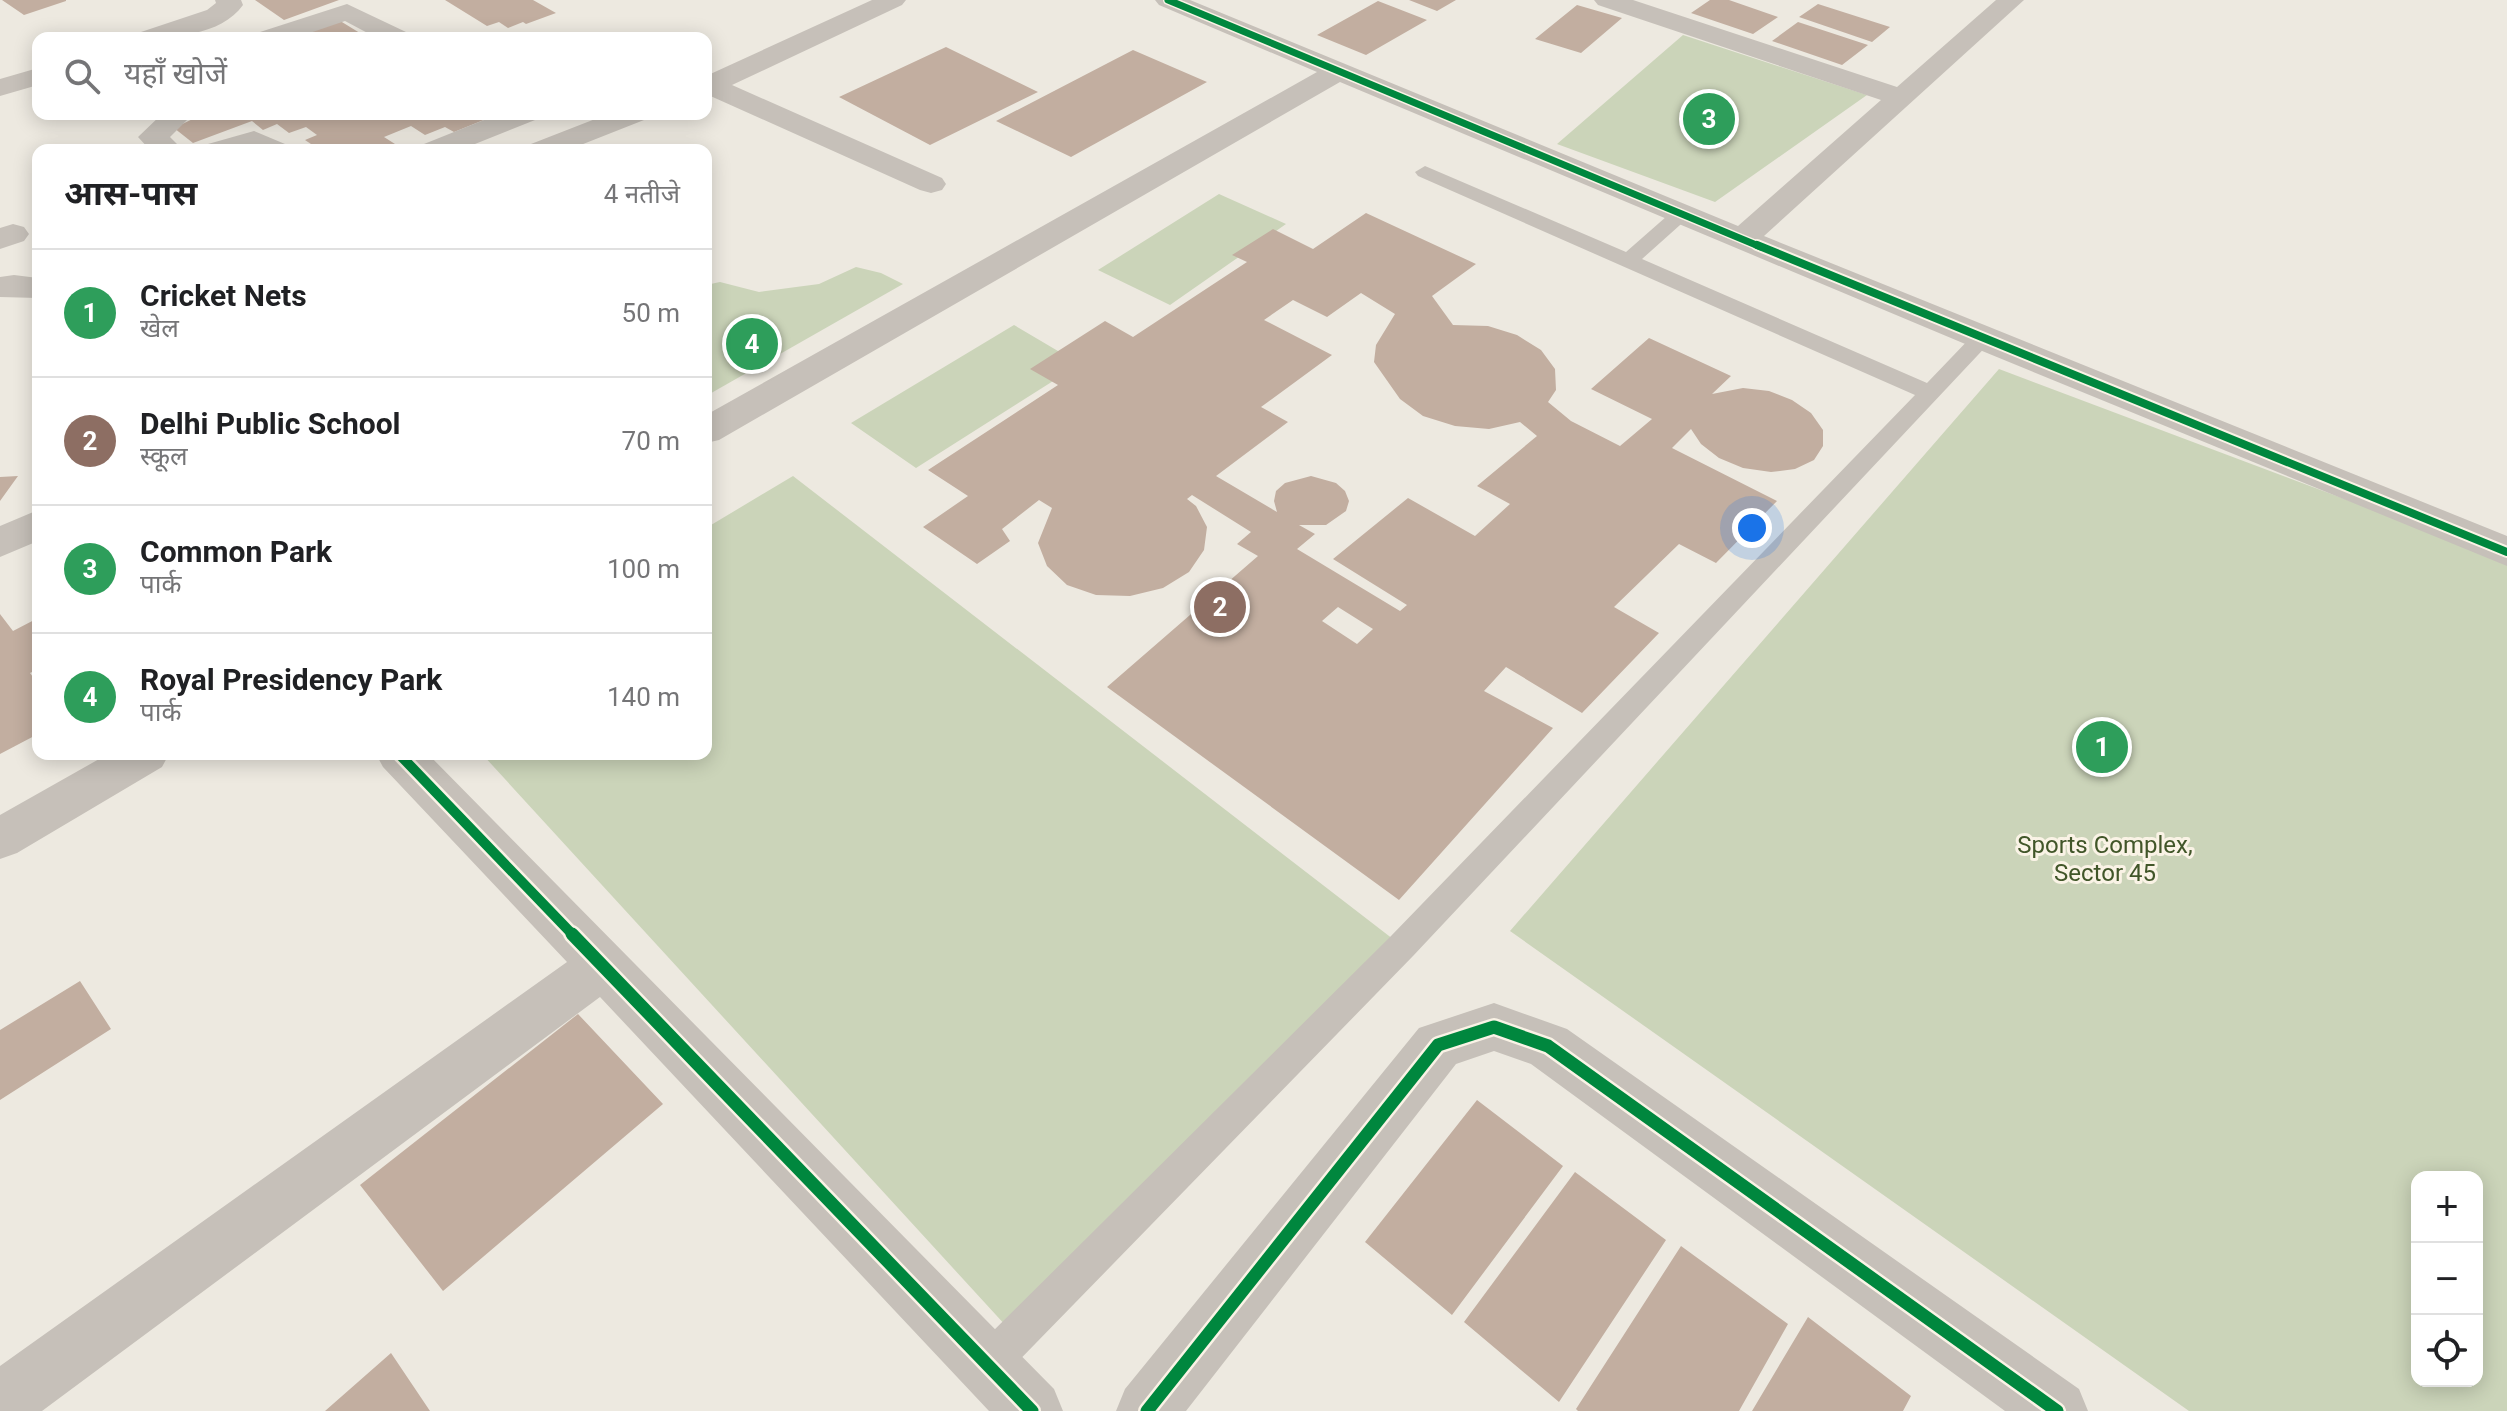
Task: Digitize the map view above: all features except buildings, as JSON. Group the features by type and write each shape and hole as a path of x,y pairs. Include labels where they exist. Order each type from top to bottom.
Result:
{"street":[{"path":"168,32 216,16 230,5 228,0"},
{"path":"841,0 865,13"},
{"path":"712,84 893,0"},
{"path":"1168,0 1982,339 2507,552"},
{"path":"1607,0 1640,4 1900,97"},
{"path":"1743,238 2011,0"},
{"path":"287,32 347,12 385,32"},
{"path":"712,428 1340,70"},
{"path":"0,88 32,78"},
{"path":"712,88 931,184"},
{"path":"161,144 153,137 172,120"},
{"path":"449,144 511,120"},
{"path":"531,120 549,144"},
{"path":"556,144 618,120"},
{"path":"240,144 254,140 262,144"},
{"path":"0,287 32,287"},
{"path":"0,543 32,527"},
{"path":"0,839 136,760"},
{"path":"405,760 1032,1411"},
{"path":"0,1404 602,966"},
{"path":"1147,1411 1438,1045 1494,1027 1548,1046 2057,1411"}],"lane":[{"path":"1425,172 1929,393"},
{"path":"1628,261 1682,213"},
{"path":"987,1365 1402,946 1982,339"}],"green space":[{"path":"1683,35 1867,95 1715,202 1557,144"},
{"path":"1219,194 1286,224 1170,305 1098,270"},
{"path":"856,267 881,273 903,284 712,393 712,284 720,282 759,292 819,284"},
{"path":"1014,325 1080,364 916,468 851,423"},
{"name":"Sports Complex, Sector 45","path":"1999,369 2507,560 2507,1411 2189,1411 1510,931"},
{"path":"793,476 1402,946 1018,1339 487,760 712,760 712,524"}],"cycle path":[{"path":"1168,0 1982,339 2507,552"},
{"path":"405,760 1032,1411"},
{"path":"1147,1411 1438,1045 1494,1027 1548,1046 2057,1411"}],"place":[{"name":"Common Park","path":"1709,119"},
{"name":"Royal Presidency Park","path":"752,344"},
{"name":"Delhi Public School","path":"1220,607"},
{"name":"Cricket Nets","path":"2102,747"}]}
